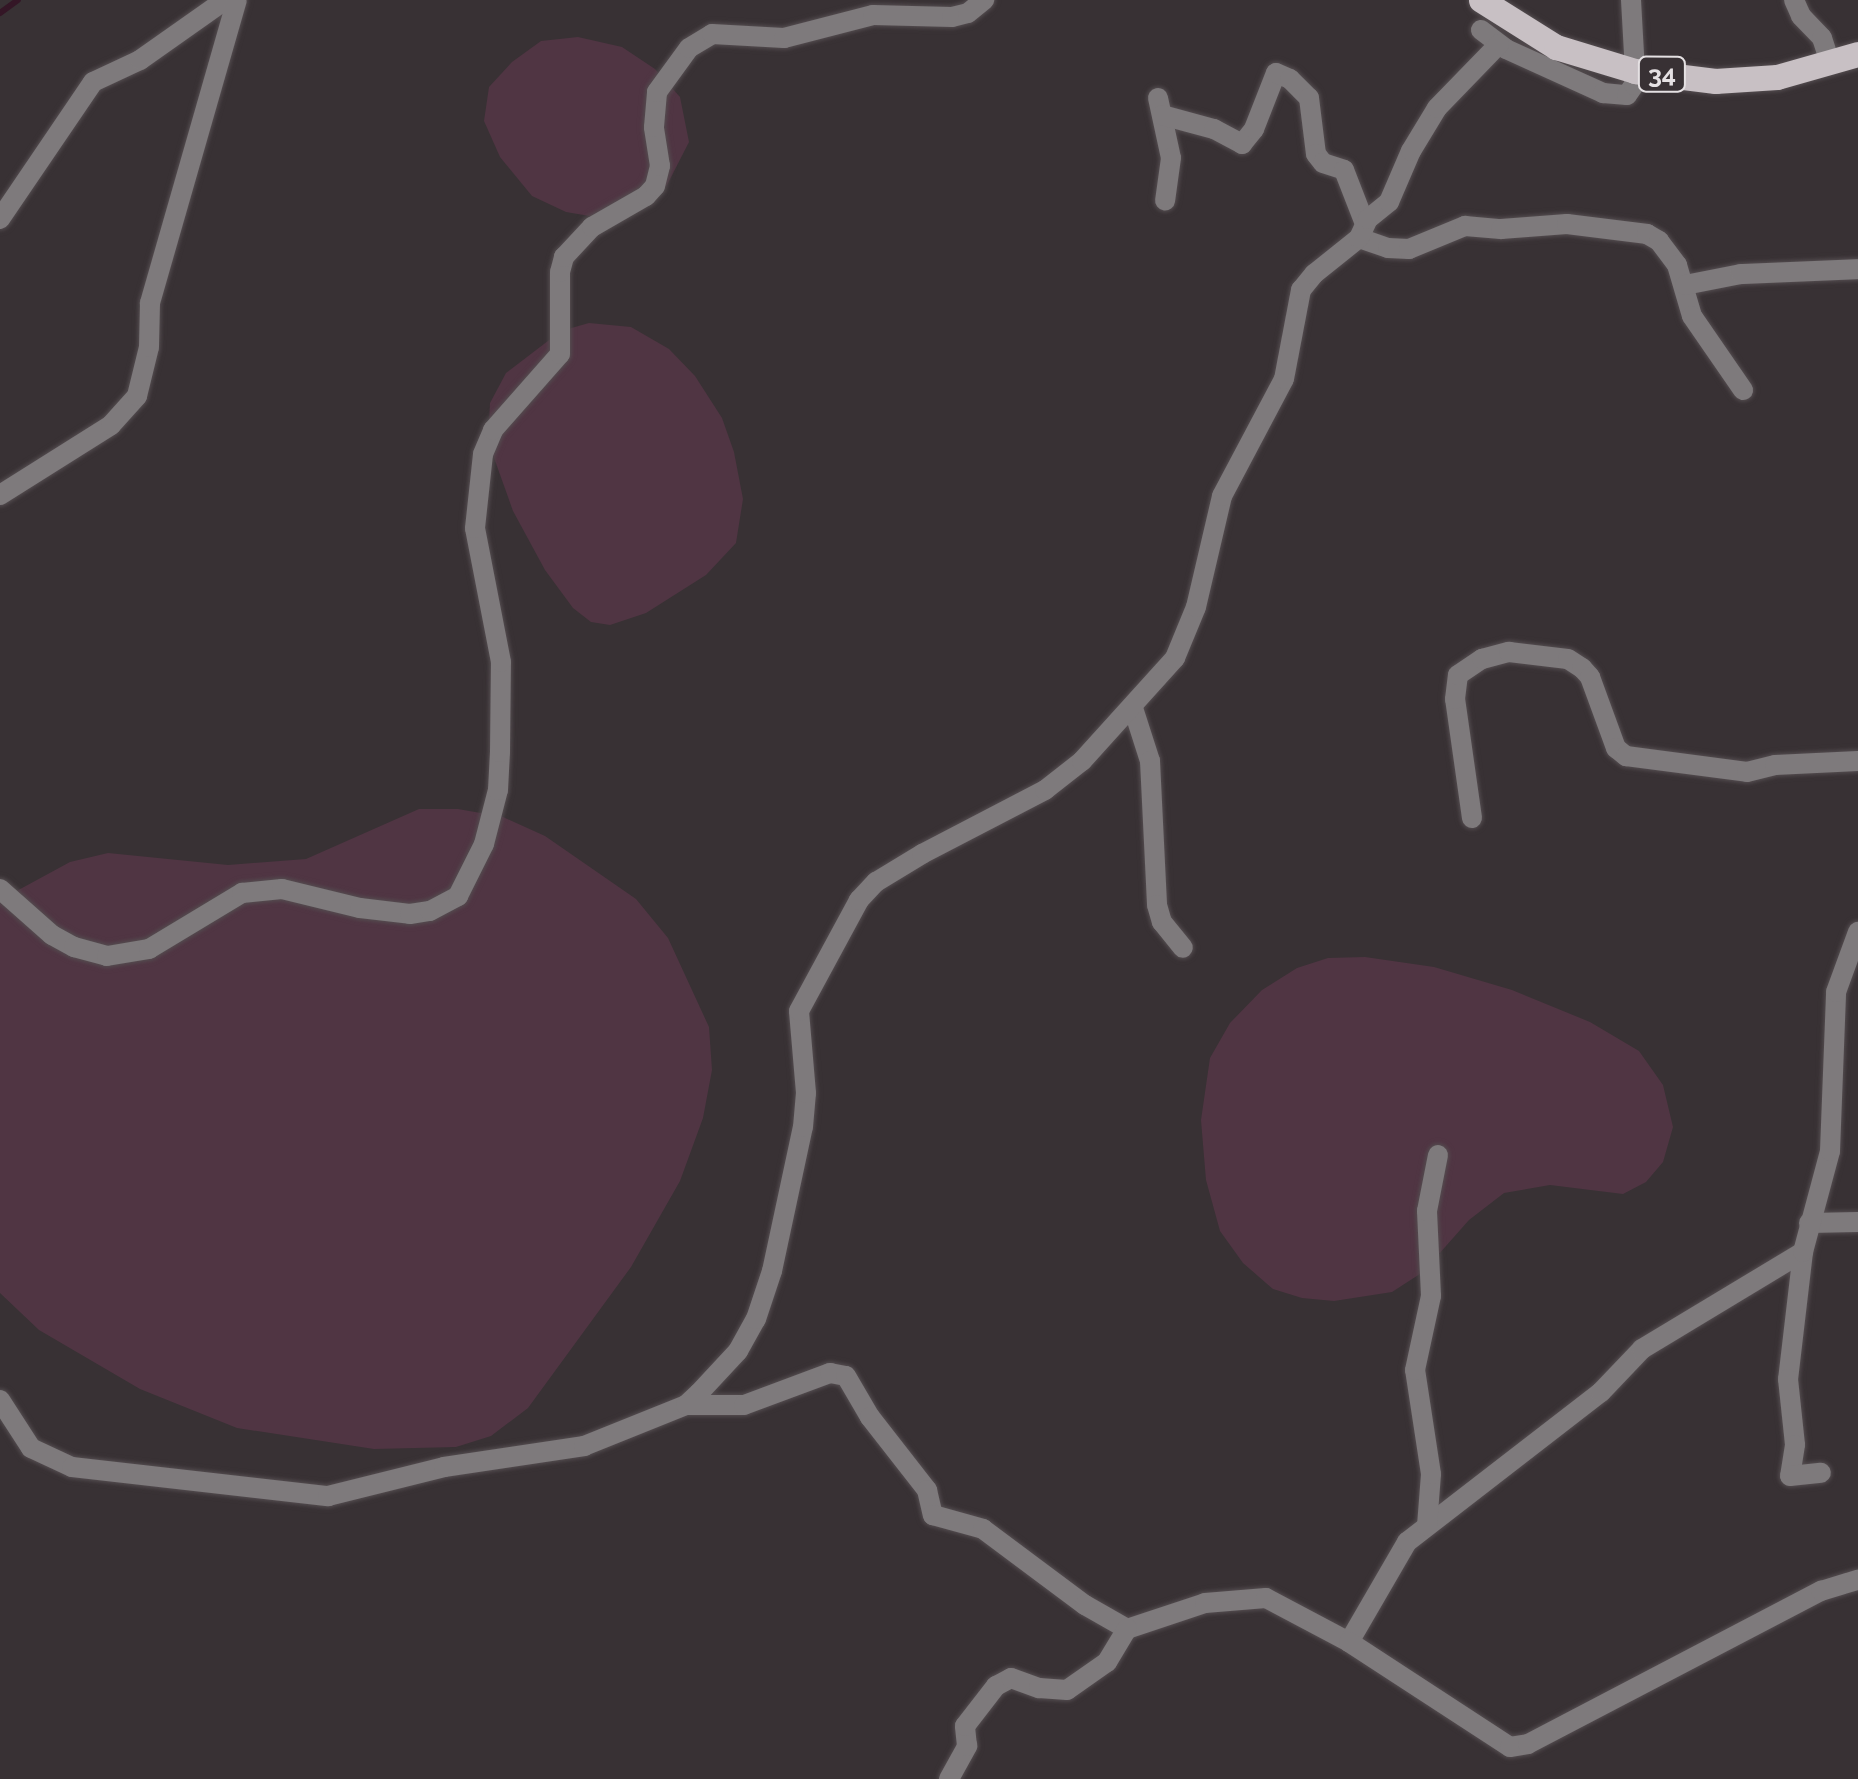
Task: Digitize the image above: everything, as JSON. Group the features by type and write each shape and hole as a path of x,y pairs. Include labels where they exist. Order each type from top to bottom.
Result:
{"main road":[{"name":"34","path":"1481,0 1556,47 1635,70 1715,81 1777,77 1858,54"}],"street":[{"path":"0,219 93,82 140,60 225,0"},
{"path":"0,496 110,425 136,396 149,347 150,303 237,0"},
{"path":"0,889 52,935 74,948 107,956 149,949 242,892 282,888 360,908 410,914 430,912 458,896 484,844 498,790 501,662 475,528 483,454 493,430 560,354 560,272 564,257 592,227 646,196 655,186 660,166 654,127 657,92 689,48 712,34 784,38 873,15 952,17 968,13 984,0"},
{"path":"1481,30 1498,44 1604,92 1627,95 1634,85 1635,70 1631,0"},
{"path":"1794,0 1822,38 1830,62"},
{"path":"0,1400 31,1448 72,1467 304,1496 350,1493 481,1460 549,1454 602,1439 686,1405 729,1364 756,1318 772,1271 803,1127 806,1093 799,1010 859,900 876,882 922,854 1045,790 1082,761 1175,658 1196,607 1222,496 1284,379 1301,290 1389,202 1411,151 1437,108 1498,44"},
{"path":"1165,201 1170,158 1160,107 1242,144 1254,129 1276,73 1290,79 1309,98 1316,154 1323,163 1344,170 1362,231 1388,248 1410,250 1465,226 1501,229 1567,224 1619,229 1659,242 1685,285 1692,316 1743,390"},
{"path":"1685,285 1741,274 1858,269"},
{"path":"1472,818 1455,700 1458,676 1482,659 1509,652 1568,659 1582,668 1590,678 1616,748 1626,756 1747,772 1812,762 1858,761"},
{"path":"1133,708 1150,761 1157,905 1162,922 1182,948"},
{"path":"1821,1473 1790,1476 1794,1444 1788,1379 1803,1252 1830,1152 1836,992 1858,932"},
{"path":"1427,1526 1432,1474 1415,1370 1430,1296 1427,1210 1438,1155"},
{"path":"1810,1223 1858,1222"},
{"path":"1350,1642 1407,1542 1601,1392 1642,1349 1803,1252"},
{"path":"686,1405 744,1405 830,1373 846,1376 870,1417 927,1490 932,1515 983,1529 1069,1594 1127,1629"},
{"path":"949,1779 966,1746 965,1726 996,1686 1011,1678 1039,1688 1068,1690 1107,1662 1127,1629 1205,1603 1266,1598 1350,1642 1510,1747 1528,1744 1821,1591 1858,1580"}],"shaded area":[{"path":"578,37 622,47 655,69 680,97 689,142 667,185 628,216 601,218 566,212 532,196 500,157 484,121 489,87 512,62 541,41"},
{"path":"589,323 631,327 669,349 695,376 722,418 734,452 743,499 736,543 706,575 646,613 610,625 591,622 573,608 545,570 513,511 488,441 490,403 506,373 561,331"},
{"path":"419,809 458,809 503,817 545,836 636,899 668,938 709,1027 712,1070 703,1118 680,1181 631,1267 528,1408 491,1436 456,1447 374,1449 237,1428 140,1389 39,1330 0,1293 0,900 70,862 108,853 228,865 306,859"},
{"path":"1365,957 1434,967 1512,990 1590,1022 1639,1051 1663,1085 1673,1127 1663,1162 1646,1182 1623,1194 1550,1185 1504,1193 1469,1220 1423,1272 1392,1292 1334,1301 1302,1298 1273,1289 1243,1263 1220,1231 1206,1180 1201,1120 1210,1058 1230,1023 1262,990 1297,968 1328,958"}],"waterway":[{"path":"0,13 18,0"}]}
